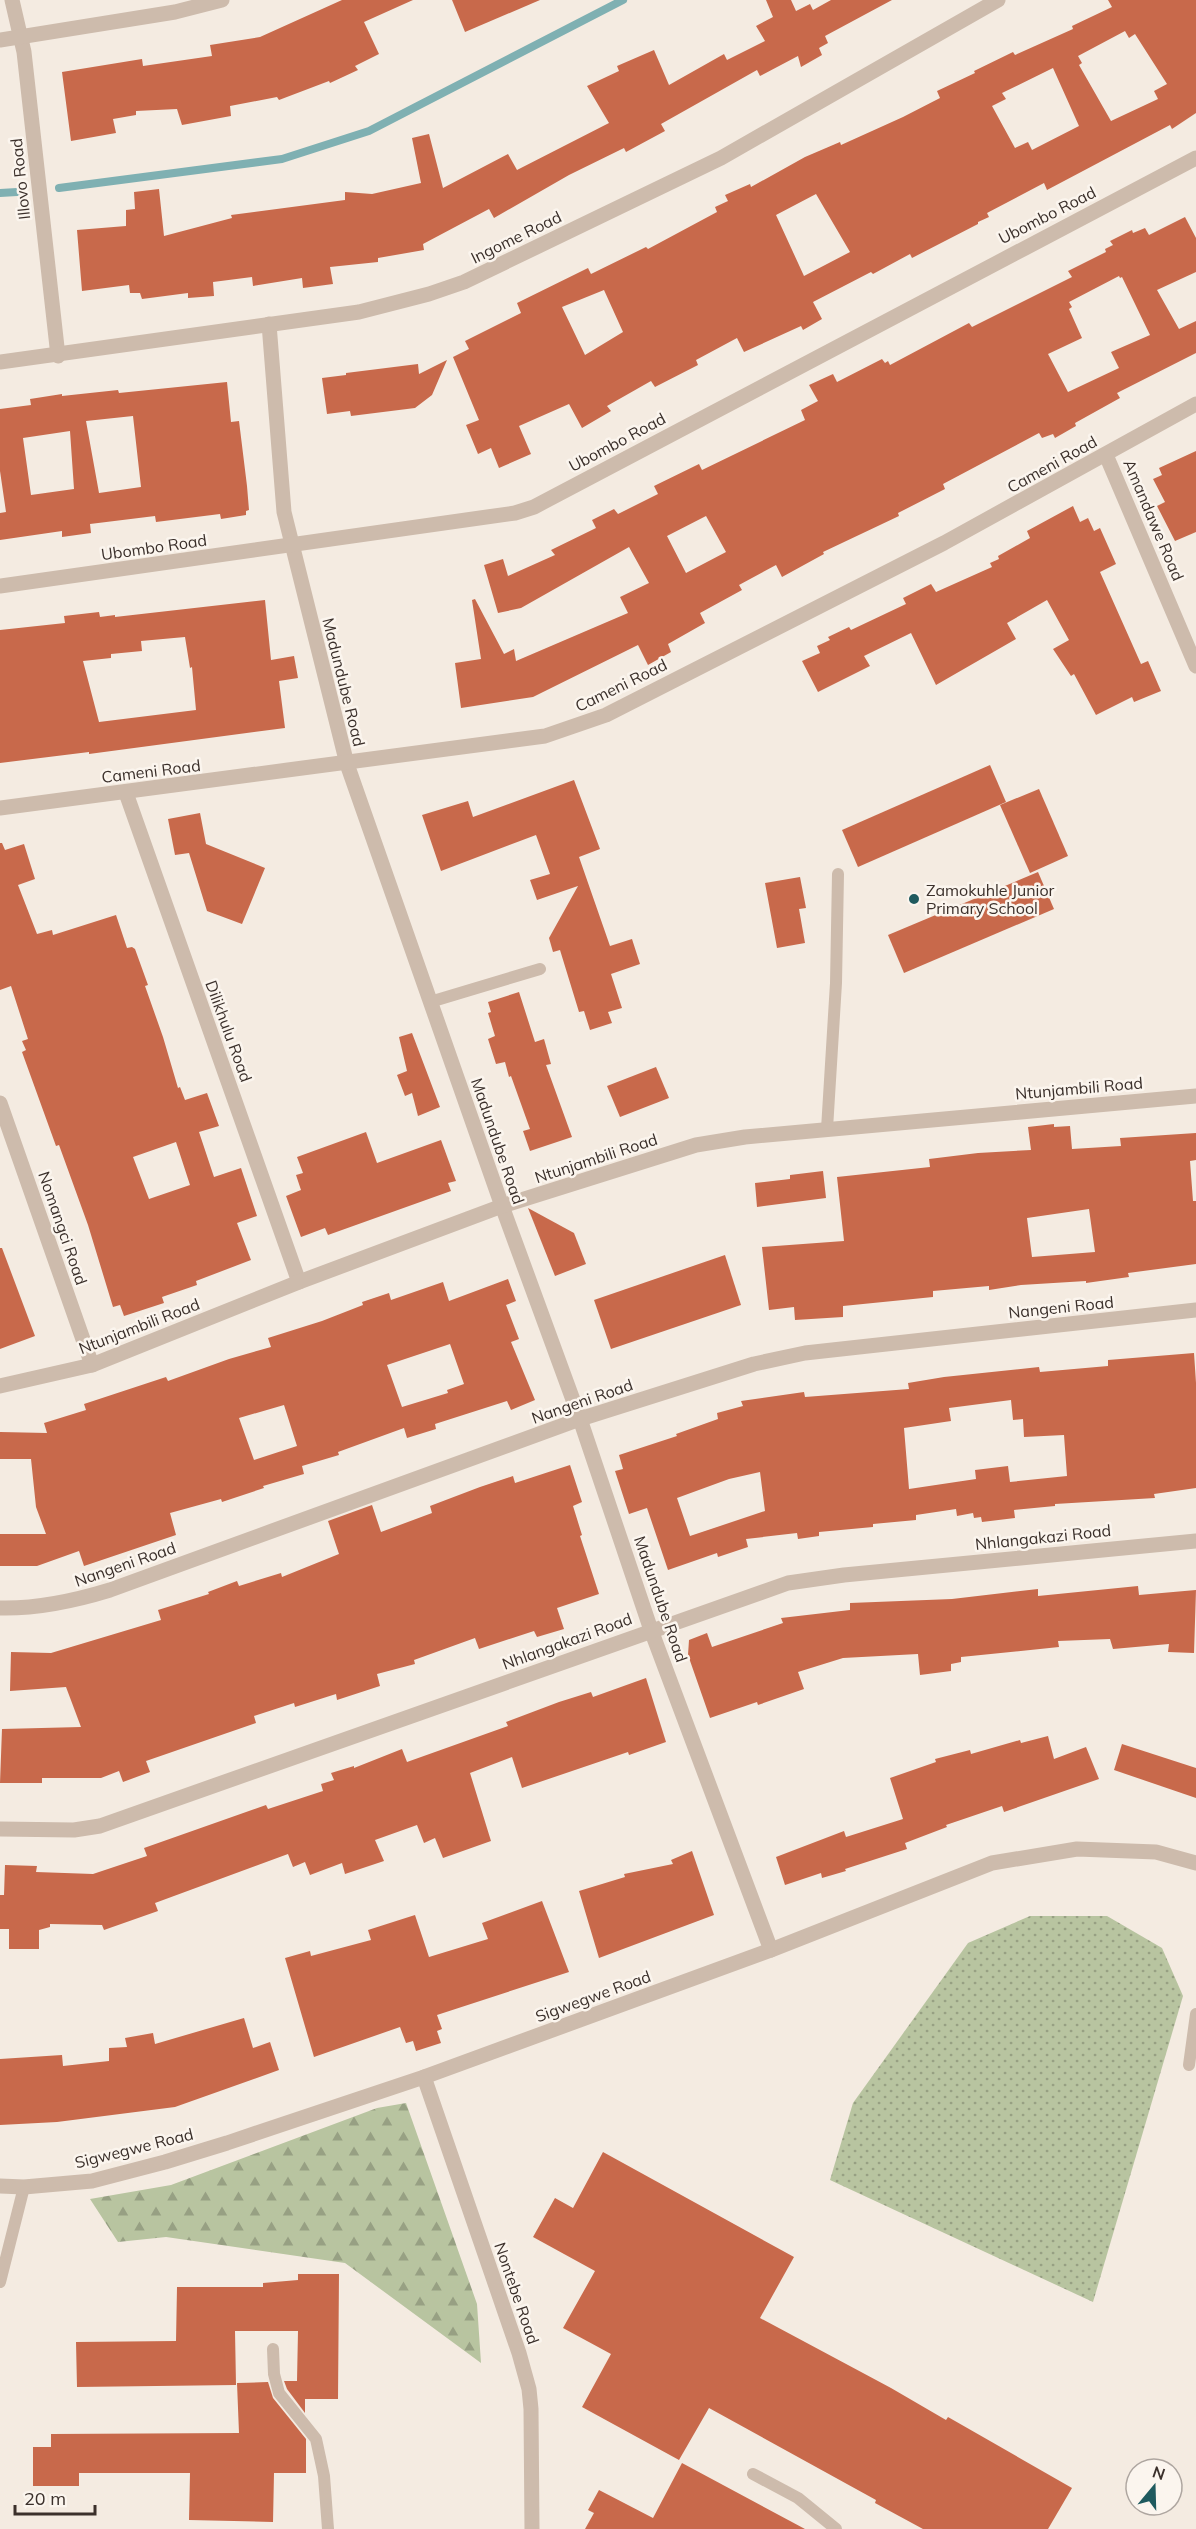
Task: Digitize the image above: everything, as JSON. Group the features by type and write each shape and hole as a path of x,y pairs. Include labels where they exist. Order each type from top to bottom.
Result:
{"street":[{"name":"Illovo Road","path":"12,0 24,52 58,356"},
{"path":"0,40 175,12 222,0"},
{"name":"Ingome Road","path":"0,362 58,356 359,312 429,294 464,282 721,158 998,0"},
{"name":"Ubombo Road","path":"0,586 495,517 534,507 1196,158"},
{"name":"Madundube Road","path":"269,324 284,512 347,764 502,1206 580,1419 651,1630 771,1950"},
{"name":"Cameni Road","path":"0,808 347,764 545,736 580,725 944,543 1196,404"},
{"name":"Amandawe Road","path":"1106,455 1196,666"},
{"name":"Dilikhulu Road","path":"126,793 299,1282"},
{"name":"Ntunjambili Road","path":"0,1386 92,1365 299,1282 502,1206 696,1145 745,1137 1196,1096"},
{"name":"Nomangci Road","path":"0,1103 92,1365"},
{"name":"Nangeni Road","path":"0,1608 24,1609 69,1602 110,1590 580,1419 754,1364 805,1353 1196,1310"},
{"name":"Nhlangakazi Road","path":"0,1829 74,1830 100,1826 788,1583 844,1575 1196,1541"},
{"name":"Sigwegwe Road","path":"0,2186 24,2187 92,2181 165,2162 424,2077 771,1950 992,1863 1077,1849 1156,1852 1196,1863"},
{"name":"Nontebe Road","path":"424,2077 519,2353 529,2389 532,2529"}],"lane":[{"path":"827,1129 836,983 838,874"},
{"path":"430,1002 540,969"},
{"path":"1189,2065 1196,2014"},
{"path":"0,2282 24,2187"},
{"path":"273,2349 274,2374 279,2393 316,2439 324,2476 328,2529"},
{"path":"753,2474 798,2498 836,2529"}],"green space":[{"path":"1030,1916 1107,1916 1162,1948 1183,1996 1093,2302 830,2180 853,2103 968,1943"},
{"path":"406,2103 477,2304 481,2363 345,2263 166,2237 118,2242 90,2199 171,2185 377,2108"}],"building":[{"path":"342,0 413,0 364,22 379,54 355,66 358,70 330,83 329,81 279,100 277,97 230,106 231,116 182,125 177,109 136,111 136,115 113,119 116,133 71,141 62,72 142,59 143,66 212,56 210,45 260,37"},
{"path":"452,0 540,0 465,32"},
{"path":"766,0 791,0 796,11 810,4 813,10 831,0 892,0 825,36 828,43 819,48 822,55 801,67 798,56 760,76 757,70 661,124 665,131 626,152 624,148 569,175 494,218 489,209 423,244 424,250 378,258 378,262 330,267 333,284 303,288 302,278 253,286 252,277 213,282 214,296 188,298 188,293 142,299 140,293 130,293 129,285 82,291 77,230 126,226 126,210 135,209 134,192 159,189 164,236 232,218 231,215 345,200 345,192 372,194 421,183 412,138 429,134 443,188 508,154 517,170 609,123 587,86 619,71 617,66 654,50 669,85 724,54 727,60 765,41 756,26 773,17"},
{"path":"1108,0 1196,0 1196,113 1172,129 1170,125 1047,190 1044,183 987,213 989,217 978,224 912,258 910,254 813,302 822,319 803,330 801,326 744,352 737,338 696,360 698,365 655,387 651,381 607,406 611,411 582,428 569,404 519,426 531,454 499,468 491,448 478,454 466,425 479,420 453,357 469,349 465,341 521,313 517,303 588,268 591,274 646,247 648,249 717,212 715,207 728,201 725,195 750,184 751,187 805,157 840,142 841,145 903,117 940,98 937,91 975,73 974,71 1013,52 1015,55 1073,29 1072,26 1112,7","holes":["1125,31 1129,38 1135,34 1167,84 1154,91 1158,99 1111,121 1079,65 1082,63 1078,56","1053,68 1079,126 1032,150 1028,142 1015,148 992,106 1006,99 1002,93","816,194 850,252 804,276 776,215","604,290 623,332 585,355 562,307"]},
{"path":"1185,217 1196,238 1196,272 1157,290 1179,329 1196,321 1196,353 1117,393 1120,398 1075,423 1076,426 1055,438 1053,434 1042,438 1039,433 943,484 945,489 898,513 899,516 823,552 824,554 782,577 776,565 739,585 742,590 700,613 705,623 668,644 671,652 648,665 638,645 533,697 461,708 455,663 481,659 472,600 475,599 504,654 514,649 516,661 628,613 620,597 649,583 629,547 521,608 498,613 484,565 503,559 508,576 555,555 551,550 596,528 592,520 614,509 618,514 658,494 654,486 699,464 702,470 805,420 801,410 818,401 809,385 833,374 837,382 882,359 885,363 888,361 890,365 969,323 972,327 1072,277 1068,271 1106,252 1105,249 1113,245 1110,241 1132,230 1133,233 1145,228 1149,235","holes":["1119,276 1122,277 1150,335 1111,352 1119,368 1068,392 1048,354 1082,338 1069,309 1072,307 1069,302","706,516 726,552 686,573 667,536"]},
{"path":"447,360 432,395 415,408 351,416 350,411 327,414 322,378 418,364 419,374"},
{"path":"227,382 231,422 239,421 249,510 246,511 246,515 221,519 220,514 156,522 155,516 90,524 91,533 62,537 62,531 0,540 0,513 6,512 0,471 0,409 31,405 30,399 62,394 62,396 118,390 119,393","holes":["133,416 141,487 99,493 86,421","70,431 74,489 31,495 23,438"]},
{"path":"1196,451 1196,532 1175,541 1157,506 1165,502 1153,479 1162,475 1159,468"},
{"path":"1073,506 1080,522 1088,518 1094,531 1100,528 1116,564 1100,572 1141,664 1148,661 1161,691 1134,702 1132,697 1096,715 1074,674 1071,676 1053,649 1069,640 1047,600 1007,623 1016,639 936,685 911,633 864,656 870,666 818,692 802,661 820,653 817,646 830,640 828,637 849,627 851,630 906,604 903,598 931,584 936,592 992,567 990,563 999,559 998,556 1030,538 1027,531"},
{"path":"265,600 271,660 294,656 298,678 279,681 285,728 89,754 89,752 0,763 0,630 65,623 64,616 99,612 100,617 115,615 115,617","holes":["185,637 190,668 192,667 196,710 99,722 83,661 111,658 111,654 142,651 141,641"]},
{"path":"990,765 1006,802 858,867 842,830"},
{"path":"574,780 600,849 579,857 610,946 632,939 640,964 611,974 622,1008 608,1012 612,1023 590,1030 584,1011 579,1012 560,950 553,952 549,938 578,886 537,900 530,880 550,874 536,835 441,871 422,815 468,801 473,817"},
{"path":"1039,789 1068,856 1030,873 1000,805"},
{"path":"200,813 206,844 265,868 242,924 207,911 189,853 175,855 168,819"},
{"path":"0,843 5,850 24,844 35,879 18,885 37,934 52,930 53,935 116,915 127,948 135,949 178,1088 180,1087 185,1100 207,1093 219,1126 199,1132 214,1177 241,1168 257,1216 237,1223 251,1260 196,1281 197,1285 162,1297 164,1303 124,1316 120,1305 113,1307 88,1225 22,1052 26,1050 22,1041 28,1039 11,986 0,990","holes":["176,1142 190,1185 149,1199 133,1157"]},
{"path":"1038,872 1054,909 904,973 888,935"},
{"path":"800,877 806,908 799,909 805,943 777,948 765,883"},
{"path":"519,992 535,1042 544,1039 551,1064 546,1065 572,1137 530,1151 523,1131 530,1129 511,1076 509,1077 505,1062 496,1064 488,1039 495,1036 488,1013 491,1012 488,1002"},
{"path":"412,1033 440,1107 418,1116 412,1093 405,1096 397,1075 407,1071 399,1037"},
{"path":"656,1067 669,1098 620,1117 607,1086"},
{"path":"1054,1124 1054,1127 1070,1126 1072,1149 1121,1146 1120,1138 1196,1133 1196,1160 1190,1161 1193,1201 1196,1201 1196,1264 1128,1273 1129,1277 1086,1283 1086,1281 1021,1285 989,1290 989,1286 933,1291 933,1297 843,1306 843,1317 795,1320 794,1307 769,1310 762,1247 844,1241 837,1177 930,1167 929,1159 1031,1150 1028,1127","holes":["1089,1209 1095,1252 1032,1257 1027,1218"]},
{"path":"366,1132 377,1163 441,1140 456,1181 448,1183 451,1191 328,1235 325,1228 301,1237 286,1196 301,1190 296,1175 303,1173 297,1157"},
{"path":"823,1171 826,1198 757,1207 755,1183 790,1179 790,1175"},
{"path":"528,1208 574,1233 586,1264 555,1276"},
{"path":"0,1248 2,1248 35,1336 0,1349"},
{"path":"725,1255 741,1305 611,1349 594,1300"},
{"path":"508,1279 516,1301 506,1305 519,1339 511,1342 535,1400 511,1410 507,1401 435,1424 436,1429 407,1438 404,1428 338,1452 339,1455 302,1466 304,1474 263,1486 264,1488 222,1502 221,1499 170,1513 176,1535 84,1566 79,1551 37,1566 0,1566 0,1534 46,1534 36,1507 31,1459 0,1459 0,1432 47,1433 44,1423 86,1410 84,1404 166,1377 168,1381 271,1347 268,1338 322,1321 363,1305 362,1302 389,1293 391,1300 443,1282 449,1301","holes":["450,1344 464,1384 447,1390 448,1393 402,1407 387,1365","284,1405 297,1446 254,1460 239,1418"]},
{"path":"1194,1353 1196,1488 1154,1494 1155,1498 1055,1504 1055,1506 1014,1510 1015,1518 982,1522 981,1517 974,1518 973,1513 957,1516 956,1509 916,1515 916,1520 819,1532 819,1536 798,1539 797,1533 746,1539 748,1547 718,1557 717,1553 668,1570 647,1508 629,1514 615,1471 623,1469 619,1455 677,1436 676,1434 718,1419 717,1413 743,1406 741,1401 804,1392 805,1397 909,1389 908,1383 944,1377 1039,1367 1040,1372 1108,1366 1108,1360","holes":["1011,1400 1013,1420 1023,1419 1024,1437 1064,1435 1067,1476 1010,1482 1008,1466 975,1470 976,1479 909,1489 904,1428 951,1421 949,1408","760,1472 765,1511 690,1536 677,1498 729,1479"]},
{"path":"570,1465 582,1502 573,1506 599,1594 557,1608 564,1629 537,1637 534,1631 479,1649 475,1638 414,1660 415,1664 377,1674 380,1686 337,1700 336,1694 295,1707 294,1703 254,1716 256,1723 146,1761 150,1772 123,1782 119,1771 101,1778 42,1778 42,1783 0,1783 2,1729 81,1727 66,1687 10,1691 11,1652 51,1653 161,1620 158,1610 209,1594 208,1592 237,1581 239,1586 281,1573 282,1577 339,1554 328,1521 372,1505 381,1532 432,1513 430,1506 480,1487 513,1476 515,1483"},
{"path":"1138,1586 1139,1595 1196,1590 1194,1653 1168,1652 1169,1644 1113,1649 1110,1639 1058,1641 1059,1647 961,1657 961,1662 951,1664 951,1671 920,1675 918,1654 843,1658 798,1672 804,1689 710,1718 688,1655 689,1640 707,1633 712,1647 783,1623 781,1618 850,1610 850,1603 952,1599 1038,1589 1038,1596"},
{"path":"646,1678 666,1742 629,1755 628,1752 522,1788 512,1757 470,1773 491,1841 443,1858 435,1838 424,1843 417,1825 375,1840 384,1861 345,1874 342,1863 310,1875 305,1862 293,1867 288,1854 155,1903 158,1911 104,1930 102,1925 50,1924 50,1927 39,1930 39,1949 9,1949 9,1929 0,1929 0,1895 4,1895 5,1865 37,1866 36,1872 93,1874 147,1856 144,1848 266,1805 268,1809 323,1791 321,1784 334,1780 331,1773 354,1766 354,1768 402,1749 407,1762 508,1726 506,1722 559,1702 591,1692 593,1697"},
{"path":"1048,1736 1054,1759 1086,1747 1099,1779 1004,1812 1002,1806 946,1825 947,1827 905,1843 907,1849 845,1869 846,1871 822,1878 821,1873 785,1885 776,1857 844,1831 846,1837 903,1819 890,1778 936,1762 935,1759 970,1750 971,1754 1020,1740 1021,1743"},
{"path":"1122,1744 1196,1768 1196,1798 1114,1770"},
{"path":"692,1851 714,1915 599,1958 579,1891 625,1877 624,1874 673,1864 671,1860"},
{"path":"542,1901 569,1972 437,2015 442,2029 437,2031 441,2043 416,2051 413,2041 406,2043 400,2027 314,2057 285,1958 310,1951 311,1956 371,1940 368,1930 415,1915 429,1957 488,1939 482,1923"},
{"path":"244,2018 253,2048 270,2042 279,2070 175,2107 57,2122 0,2125 0,2059 62,2055 63,2066 109,2061 109,2048 127,2047 125,2038 153,2033 155,2044"},
{"path":"603,2152 794,2257 760,2318 946,2420 948,2417 1072,2488 1048,2529 923,2529 875,2503 876,2500 709,2408 679,2460 582,2407 611,2354 563,2328 595,2271 533,2237 555,2198 573,2208"},
{"path":"298,2274 339,2274 338,2399 305,2399 305,2413 287,2389 284,2381 297,2381 298,2331 235,2331 236,2385 77,2387 76,2342 176,2341 177,2287 263,2287 263,2283 298,2280"},
{"path":"268,2382 273,2398 306,2439 306,2473 274,2473 273,2522 189,2520 190,2473 79,2473 79,2486 33,2486 33,2447 51,2447 51,2434 239,2433 237,2383"},
{"path":"682,2463 805,2529 585,2529 594,2513 588,2510 599,2490 653,2518"}],"waterway":[{"path":"59,188 282,159 369,131 623,0"},
{"path":"0,193 17,192"}],"place":[{"name":"Zamokuhle Junior Primary School","path":"914,899"}]}
